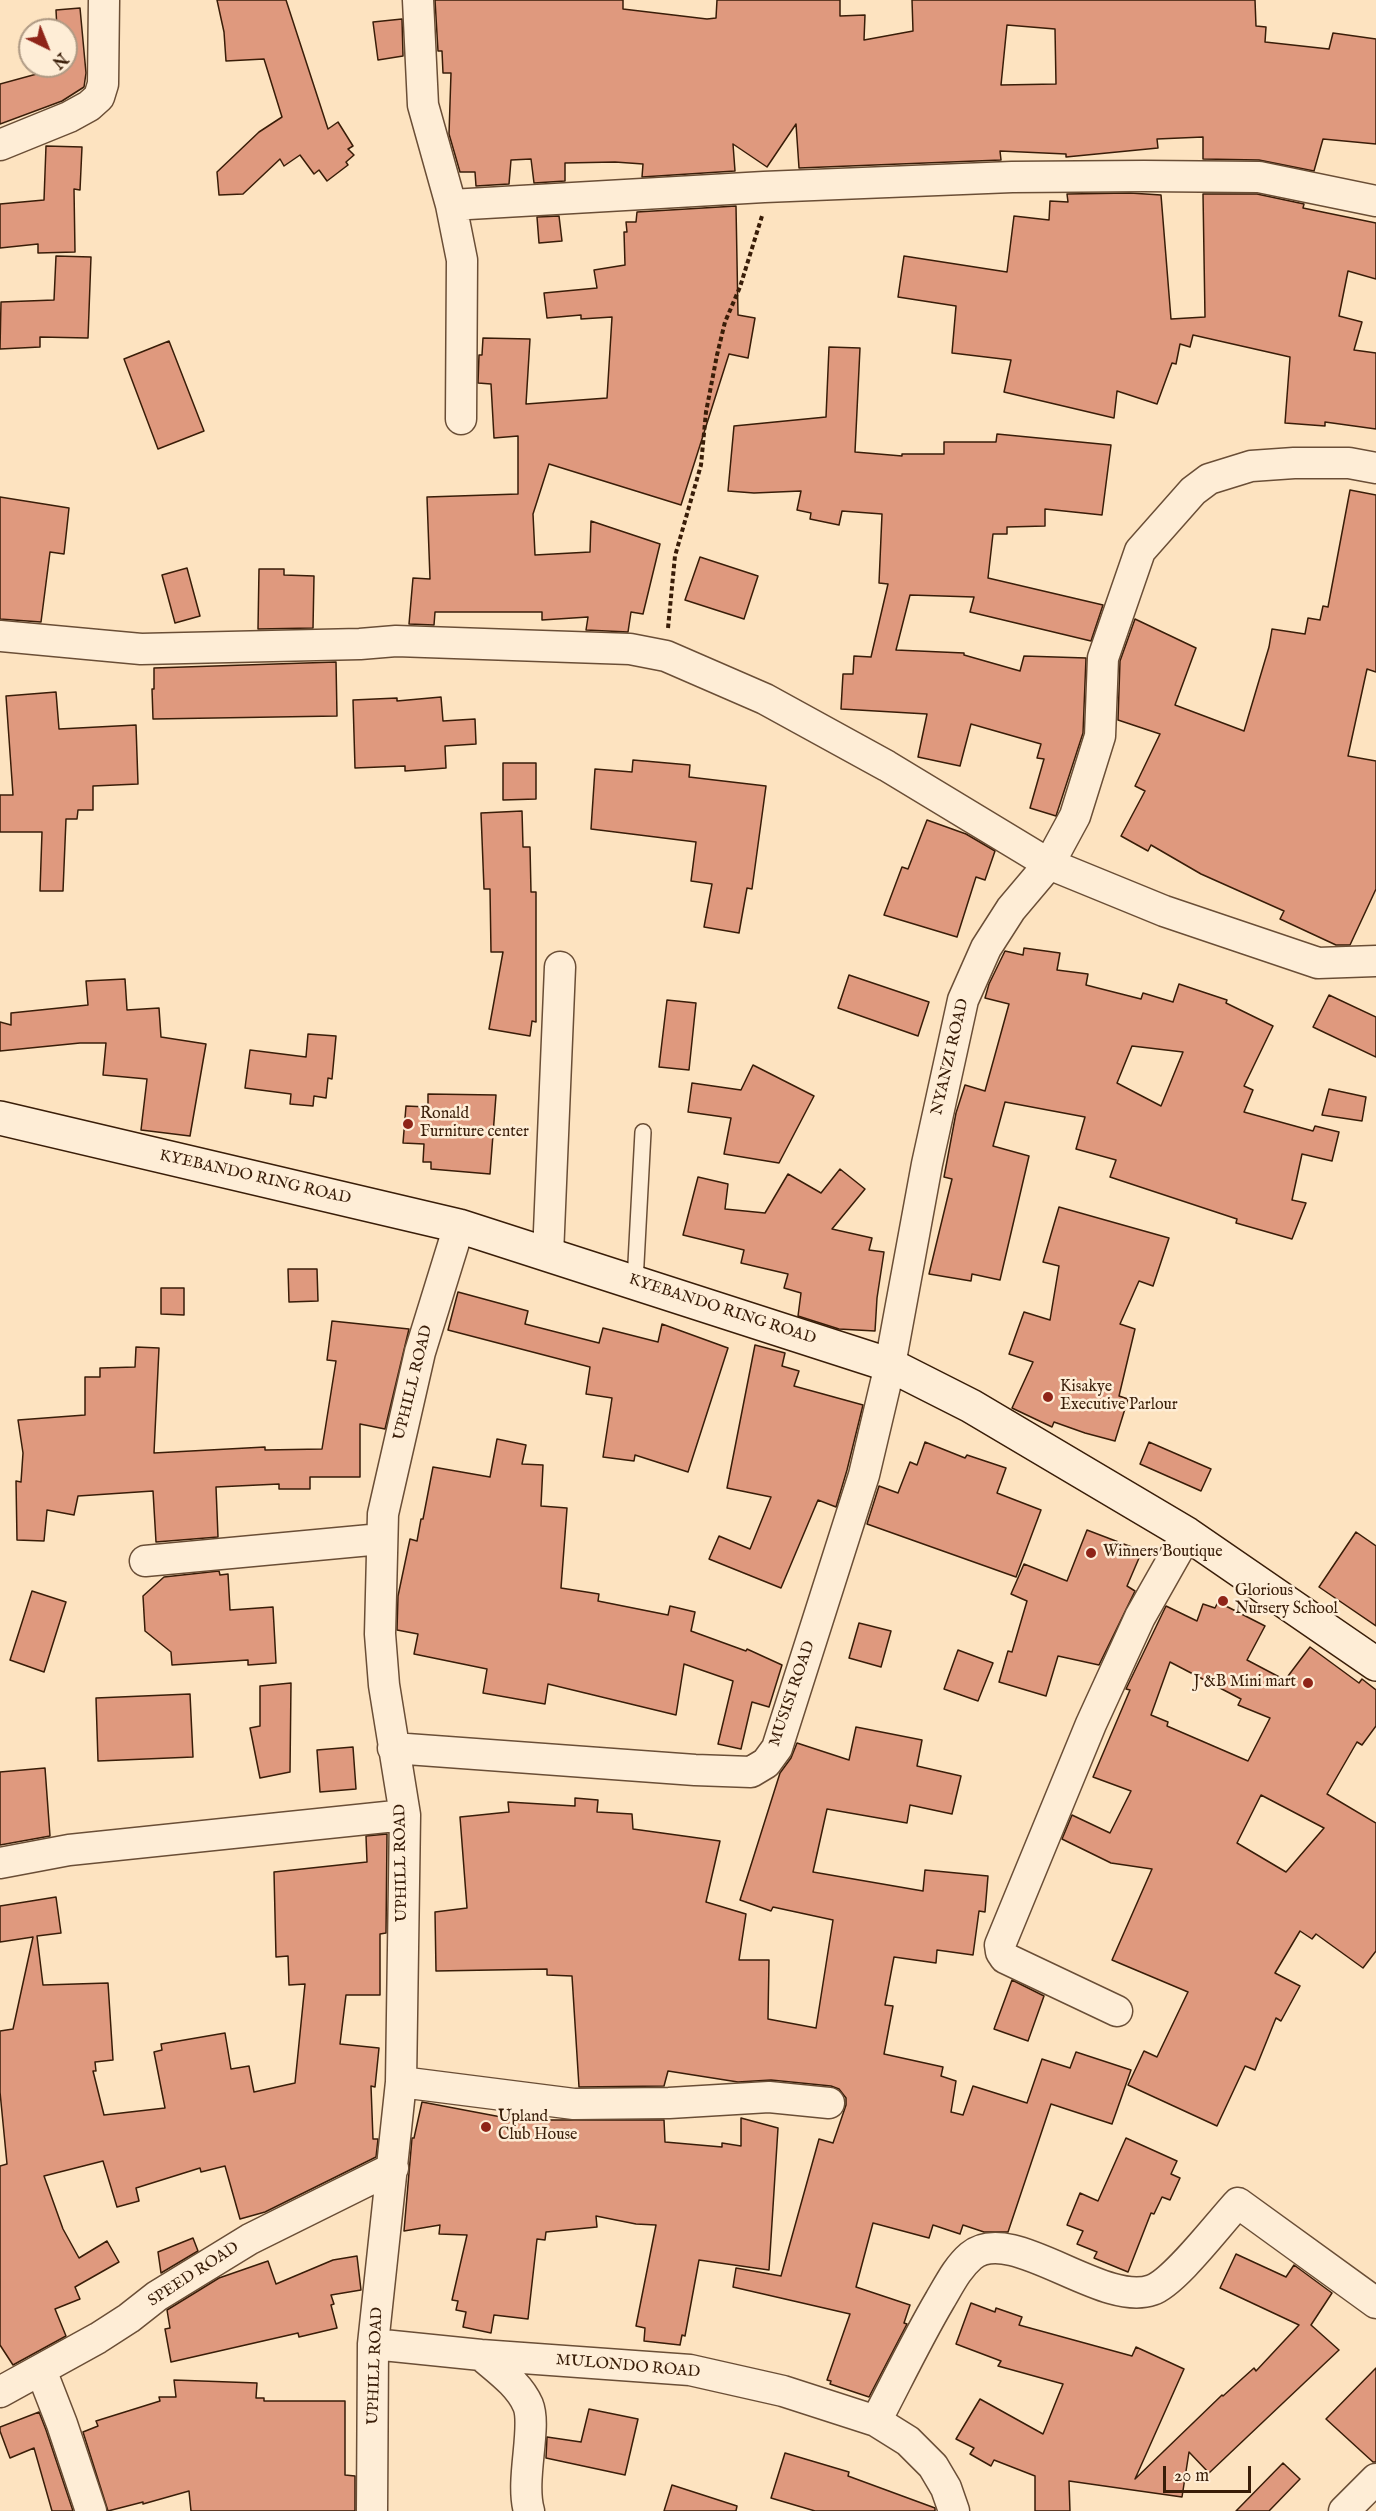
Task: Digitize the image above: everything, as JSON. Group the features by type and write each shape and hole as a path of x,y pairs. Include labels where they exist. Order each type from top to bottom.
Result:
{"street":[{"path":"0,145 69,117 89,106 99,97 104,84 104,0"},
{"path":"418,0 423,105 451,205 462,260 461,419"},
{"path":"451,205 1012,177 1259,177 1376,201"},
{"name":"NYANZI ROAD","path":"890,1365 927,1164 963,1000 986,948 1011,909 1050,864 1076,816 1100,736 1102,658 1140,551 1193,491 1209,479 1251,465 1349,464 1376,468"},
{"path":"0,636 141,649 360,644 396,641 630,649 666,656 765,699 887,766 1050,864 1164,911 1318,963 1376,961"},
{"path":"548,1255 560,967"},
{"name":"KYEBANDO RING ROAD","path":"0,1118 459,1226 890,1365 971,1406 1187,1534 1376,1664"},
{"name":"UPHILL ROAD","path":"372,2511 373,2344 401,2082 405,1815 384,1685 380,1634 381,1539 383,1514 420,1352 459,1226"},
{"name":"MUSISI ROAD","path":"393,1748 696,1770 751,1772 766,1763 777,1748 864,1475 890,1365"},
{"path":"1117,2011 1005,1958 1000,1946 1140,1617 1187,1534"},
{"path":"145,1561 381,1539"},
{"path":"0,1863 69,1850 405,1815"},
{"path":"401,2082 574,2104 669,2103 769,2097 829,2103"},
{"name":"SPEED ROAD","path":"0,2391 41,2370 129,2318 157,2296 250,2239 393,2168"},
{"path":"876,2421 956,2272 973,2254 996,2248 1023,2252 1091,2281 1128,2293 1152,2290 1170,2278 1238,2203 1376,2303"},
{"name":"MULONDO ROAD","path":"373,2344 481,2355 690,2370 783,2391 876,2421 908,2441 933,2466 946,2488 954,2511"},
{"path":"481,2355 515,2386 529,2407 530,2433 525,2476 529,2511"},
{"path":"41,2370 91,2511"},
{"path":"1344,2511 1376,2479"}],"lane":[{"path":"635,1282 643,1132"}],"path":[{"path":"666,656 675,556 701,465 706,412 717,355 725,322 740,287 762,217 764,188"}],"building":[{"path":"217,0 286,0 328,129 338,122 353,146 348,149 354,155 346,162 348,165 327,181 319,170 314,174 300,155 284,166 280,159 243,194 219,195 217,172 259,132 282,117 264,59 226,61 224,32"},
{"path":"435,0 623,0 623,9 707,19 716,18 717,0 840,0 840,16 865,15 864,40 913,31 912,0 1255,0 1256,26 1266,27 1265,42 1329,49 1333,33 1376,39 1376,144 1323,139 1314,171 1259,160 1203,159 1203,137 1157,139 1158,148 1066,157 1066,154 1000,151 1001,160 799,168 796,124 767,167 733,144 735,171 642,177 643,164 565,163 565,181 534,183 531,159 511,160 509,184 476,186 475,172 460,172 449,134 451,73 443,73 442,51 438,51","holes":["1007,25 1055,29 1056,84 1001,85"]},
{"path":"80,8 86,73 84,87 62,101 0,124 0,84 22,78 78,78 78,18 56,18 56,10"},
{"path":"402,19 403,56 378,60 373,22"},
{"path":"46,146 82,147 80,190 74,189 75,252 38,253 38,244 0,248 0,204 44,200"},
{"path":"1067,194 1161,195 1171,319 1205,317 1203,194 1257,194 1304,204 1303,208 1376,223 1376,279 1348,271 1339,316 1362,322 1354,350 1376,353 1376,429 1325,422 1325,426 1285,423 1290,357 1193,335 1190,347 1180,344 1176,364 1172,363 1157,404 1117,391 1114,418 1004,392 1011,360 952,353 956,306 898,297 904,256 1007,272 1014,216 1049,220 1050,201 1068,202"},
{"path":"736,206 738,315 755,318 748,358 729,354 681,505 549,464 533,514 535,555 590,552 591,521 660,544 643,614 631,612 628,632 586,630 588,617 542,620 542,612 435,612 434,625 409,624 413,578 430,579 427,497 518,494 518,436 494,438 491,384 478,383 479,355 482,355 483,338 530,339 526,404 607,398 612,317 581,319 581,315 547,318 544,293 597,288 594,270 625,265 626,222 636,222 637,212"},
{"path":"559,216 562,241 539,243 537,217"},
{"path":"56,256 91,257 88,338 40,337 40,347 0,349 1,302 54,300"},
{"path":"169,341 204,431 158,449 124,359"},
{"path":"829,347 860,348 855,452 902,456 902,454 944,454 944,442 996,442 997,434 1111,445 1102,515 1045,509 1045,526 1007,527 1007,534 993,534 988,578 1103,605 1091,641 970,612 974,597 910,595 896,650 964,653 964,655 1020,671 1024,656 1086,658 1083,733 1056,816 1030,808 1044,759 1037,758 1041,744 971,724 960,766 918,757 927,714 841,709 843,674 853,674 854,656 871,657 888,584 879,583 882,514 842,511 839,525 810,519 811,513 797,510 801,491 754,493 728,491 734,426 826,417"},
{"path":"1350,490 1376,495 1376,672 1367,669 1348,756 1376,761 1376,889 1350,945 1336,945 1280,919 1284,911 1201,874 1151,845 1148,851 1121,836 1145,791 1135,786 1160,734 1118,720 1120,661 1135,619 1196,648 1175,705 1244,731 1269,647 1272,629 1305,634 1308,618 1320,620 1323,606 1328,607"},
{"path":"0,497 69,508 64,554 50,552 41,622 0,619"},
{"path":"700,557 758,576 744,619 685,600"},
{"path":"187,568 200,616 175,623 162,575"},
{"path":"259,569 284,569 284,575 314,576 313,628 258,629"},
{"path":"336,662 337,716 153,719 154,668"},
{"path":"56,692 59,729 136,725 138,784 93,786 93,810 78,810 77,819 66,819 63,891 40,891 42,832 0,832 0,795 13,795 6,696"},
{"path":"441,697 443,721 475,719 476,744 445,746 446,768 405,771 405,766 355,768 353,700 397,698 397,701"},
{"path":"633,760 690,765 689,777 766,786 752,889 747,888 739,933 704,927 712,884 691,881 696,842 591,829 595,769 632,772"},
{"path":"503,763 536,763 536,799 503,800"},
{"path":"522,811 523,847 530,847 531,892 536,892 536,1022 532,1021 530,1036 489,1029 503,952 491,952 490,889 484,889 481,813"},
{"path":"927,820 966,834 995,851 985,880 976,877 957,937 884,915 902,867 908,869"},
{"path":"1024,948 1060,953 1057,970 1088,974 1086,985 1141,999 1143,993 1173,1002 1179,984 1227,1000 1226,1003 1273,1026 1244,1086 1253,1090 1244,1112 1313,1131 1315,1126 1339,1132 1332,1161 1302,1154 1292,1200 1306,1203 1292,1239 1236,1223 1237,1219 1110,1177 1116,1160 1076,1149 1085,1117 1005,1102 993,1146 1029,1156 1000,1280 972,1274 971,1281 929,1274 952,1179 944,1177 956,1113 965,1085 985,1091 1009,1004 985,998 989,984 1005,951 1023,955","holes":["1132,1046 1183,1052 1161,1106 1117,1083"]},
{"path":"849,975 929,1002 918,1036 838,1008"},
{"path":"125,979 127,1010 159,1008 161,1037 206,1044 190,1136 141,1130 147,1079 103,1075 106,1043 80,1043 0,1051 0,1022 11,1025 11,1013 88,1005 86,981"},
{"path":"1329,995 1376,1017 1376,1057 1313,1027"},
{"path":"667,1000 696,1003 689,1070 659,1067"},
{"path":"308,1034 336,1036 332,1079 328,1078 326,1098 314,1096 313,1106 290,1104 291,1094 245,1088 250,1050 306,1057"},
{"path":"753,1065 814,1096 779,1163 724,1154 731,1118 688,1112 692,1083 741,1090"},
{"path":"1329,1089 1366,1097 1362,1121 1322,1115"},
{"path":"428,1094 496,1095 490,1174 431,1169 431,1162 423,1162 424,1144 403,1143 406,1106 428,1107"},
{"path":"840,1169 865,1189 832,1229 872,1238 869,1250 884,1252 875,1331 839,1329 798,1316 801,1293 784,1288 788,1274 741,1263 744,1250 683,1235 698,1177 728,1184 725,1209 765,1213 788,1174 821,1193"},
{"path":"1059,1207 1169,1238 1153,1286 1139,1281 1120,1324 1135,1329 1119,1396 1128,1399 1115,1441 1054,1422 1052,1427 1012,1408 1033,1362 1009,1354 1024,1312 1050,1320 1059,1266 1043,1262"},
{"path":"288,1269 317,1269 318,1301 289,1302"},
{"path":"161,1288 184,1288 184,1315 161,1314"},
{"path":"458,1292 528,1311 525,1324 599,1343 603,1328 658,1342 662,1324 728,1348 688,1472 635,1455 634,1461 603,1457 612,1398 586,1394 590,1367 448,1330"},
{"path":"332,1321 409,1329 385,1429 360,1424 360,1477 310,1477 310,1489 279,1489 279,1484 216,1487 218,1537 156,1542 153,1491 78,1496 74,1515 47,1510 44,1541 17,1540 16,1481 21,1482 23,1453 18,1420 85,1415 85,1377 100,1377 100,1368 135,1367 136,1347 159,1348 154,1453 265,1447 265,1450 322,1449 336,1361 327,1360"},
{"path":"755,1345 785,1353 782,1366 799,1371 794,1386 863,1405 836,1507 818,1500 781,1588 709,1559 719,1536 750,1549 771,1497 727,1488"},
{"path":"497,1439 526,1445 522,1464 543,1465 541,1506 567,1508 561,1588 599,1594 598,1601 668,1615 670,1606 695,1612 691,1631 746,1651 747,1649 782,1665 769,1707 752,1702 741,1749 718,1744 733,1681 684,1664 676,1715 548,1684 545,1704 483,1693 487,1669 414,1654 418,1634 397,1630 398,1596 410,1539 417,1541 421,1519 423,1519 433,1467 490,1477"},
{"path":"925,1442 965,1458 967,1455 1006,1468 997,1493 1041,1510 1016,1577 867,1524 879,1486 898,1493 910,1462 917,1465"},
{"path":"1149,1442 1211,1469 1201,1491 1140,1464"},
{"path":"1087,1530 1142,1551 1127,1586 1135,1591 1099,1665 1058,1656 1046,1696 999,1682 1008,1651 1012,1652 1027,1601 1011,1594 1024,1564 1067,1581"},
{"path":"1356,1532 1376,1546 1376,1626 1319,1587"},
{"path":"219,1571 220,1575 228,1574 230,1610 273,1607 276,1663 248,1665 248,1660 172,1665 171,1652 145,1631 143,1596 164,1577"},
{"path":"32,1591 66,1602 44,1672 10,1660"},
{"path":"1218,1602 1265,1626 1247,1660 1285,1680 1310,1647 1359,1683 1362,1679 1376,1690 1376,1726 1362,1745 1357,1742 1327,1794 1376,1823 1376,1951 1363,1968 1316,1934 1312,1939 1300,1931 1275,1973 1300,1986 1281,2021 1276,2018 1255,2070 1245,2066 1217,2126 1128,2085 1144,2051 1157,2057 1188,1992 1112,1960 1152,1869 1111,1863 1062,1839 1072,1815 1110,1833 1131,1791 1093,1777 1130,1690 1126,1689 1166,1606 1197,1621 1203,1604 1215,1608","holes":["1170,1662 1241,1699 1238,1705 1270,1718 1248,1761 1167,1726 1168,1722 1151,1715","1261,1795 1324,1828 1286,1872 1237,1843"]},
{"path":"859,1623 891,1631 881,1667 849,1658"},
{"path":"958,1650 993,1663 978,1701 944,1689"},
{"path":"291,1683 290,1772 260,1778 250,1728 260,1726 260,1686"},
{"path":"190,1694 193,1757 98,1761 96,1698"},
{"path":"856,1727 922,1740 917,1766 961,1776 952,1814 910,1805 907,1823 827,1809 813,1872 923,1891 925,1870 988,1876 985,1912 979,1911 973,1955 937,1950 936,1963 894,1957 885,2005 893,2006 884,2054 943,2067 941,2076 956,2081 951,2112 963,2115 973,2086 1027,2103 1042,2059 1070,2068 1076,2052 1131,2070 1112,2124 1051,2104 1008,2232 984,2232 963,2225 960,2234 933,2225 929,2238 873,2223 856,2287 910,2305 904,2323 907,2324 869,2397 830,2384 831,2381 827,2380 850,2314 733,2287 736,2268 781,2276 819,2139 833,2143 846,2105 846,2098 839,2089 831,2086 771,2080 738,2082 668,2071 664,2086 579,2087 572,1976 547,1975 547,1969 436,1971 435,1912 467,1908 460,1817 509,1812 508,1802 575,1806 575,1798 598,1800 597,1812 632,1814 633,1829 720,1841 706,1902 746,1914 739,1960 769,1960 768,2019 816,2028 833,1920 773,1907 771,1911 740,1900 780,1773 791,1758 797,1743 849,1760"},
{"path":"353,1747 356,1789 320,1792 317,1750"},
{"path":"45,1768 50,1836 0,1845 0,1772"},
{"path":"387,1834 386,1933 380,1934 380,1995 346,1995 340,2044 379,2048 375,2087 371,2086 373,2139 378,2139 376,2157 265,2212 240,2219 225,2166 201,2172 200,2168 136,2188 139,2201 117,2207 103,2161 44,2176 63,2229 79,2258 107,2241 119,2262 75,2287 80,2299 55,2309 66,2336 13,2365 0,2345 0,2166 7,2164 0,2092 0,2031 13,2029 33,1937 0,1942 0,1906 56,1897 61,1933 37,1936 43,1985 108,1983 113,2060 95,2062 96,2071 93,2071 104,2115 165,2108 154,2052 162,2050 161,2044 225,2033 231,2069 249,2066 254,2092 295,2083 305,1984 289,1985 288,1956 276,1957 274,1872 367,1862 366,1836"},
{"path":"1012,1980 1044,1996 1028,2041 994,2029"},
{"path":"422,2102 517,2120 664,2120 665,2142 722,2147 722,2143 741,2146 741,2118 778,2128 769,2270 699,2260 685,2336 682,2335 680,2345 644,2341 645,2328 636,2326 656,2225 636,2224 596,2216 597,2227 546,2232 545,2240 537,2239 528,2319 494,2315 491,2333 463,2327 466,2312 456,2310 458,2301 452,2300 467,2235 439,2234 440,2225 404,2231 412,2138 414,2138"},
{"path":"1126,2138 1177,2161 1171,2174 1180,2178 1170,2200 1162,2197 1154,2214 1151,2213 1128,2272 1094,2258 1097,2252 1077,2244 1083,2231 1067,2225 1080,2193 1098,2201"},
{"path":"193,2238 198,2251 161,2273 158,2252"},
{"path":"1236,2254 1286,2277 1294,2265 1332,2293 1311,2325 1339,2350 1209,2473 1189,2452 1182,2497 1069,2481 1070,2511 1035,2511 1035,2476 994,2460 991,2466 970,2454 974,2448 956,2439 980,2399 1043,2434 1063,2384 998,2366 1001,2361 956,2344 971,2303 995,2312 996,2308 1022,2317 1019,2325 1132,2356 1136,2347 1184,2369 1135,2479 1222,2395 1254,2368 1256,2371 1299,2325 1220,2288"},
{"path":"357,2256 361,2290 331,2295 337,2328 299,2337 298,2333 171,2362 165,2329 170,2328 167,2310 219,2278 268,2261 276,2284 333,2260"},
{"path":"1376,2368 1376,2462 1373,2462 1326,2419"},
{"path":"174,2380 257,2383 256,2398 264,2398 264,2401 345,2401 345,2475 355,2476 355,2511 191,2511 189,2491 108,2511 83,2432 98,2426 96,2421 160,2401 159,2397 176,2397"},
{"path":"589,2409 638,2419 625,2475 546,2458 547,2437 581,2442"},
{"path":"39,2412 73,2511 52,2511 34,2448 10,2458 0,2431 0,2427"},
{"path":"785,2453 849,2472 848,2476 935,2508 935,2511 815,2511 771,2498"},
{"path":"1283,2463 1300,2479 1269,2511 1236,2511"},
{"path":"672,2485 737,2506 736,2511 664,2511"}],"place":[{"name":"Ronald Furniture center","path":"408,1124"},
{"name":"Kisakye Executive Parlour","path":"1048,1397"},
{"name":"Winners Boutique","path":"1091,1553"},
{"name":"Glorious Nursery School","path":"1223,1601"},
{"name":"J &B Mini mart","path":"1308,1683"},
{"name":"Upland Club House","path":"486,2127"}]}
